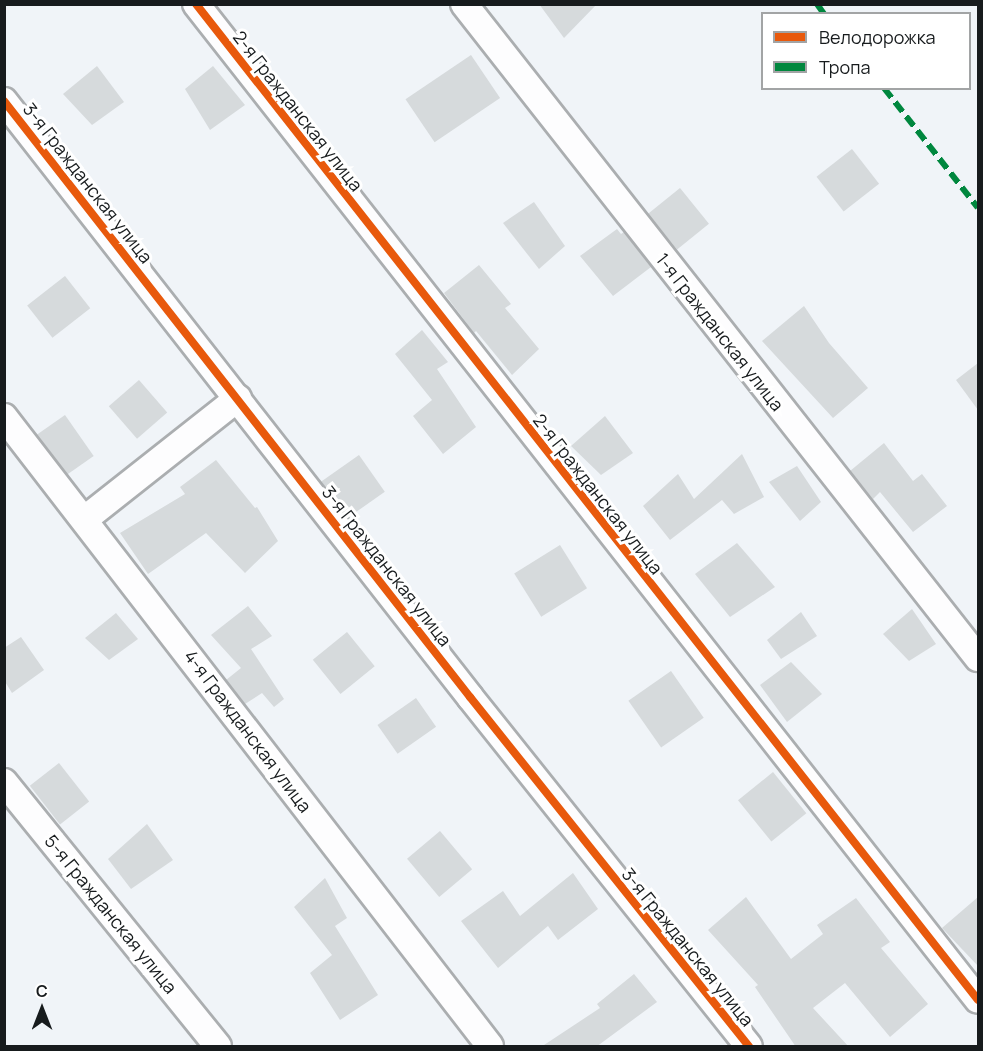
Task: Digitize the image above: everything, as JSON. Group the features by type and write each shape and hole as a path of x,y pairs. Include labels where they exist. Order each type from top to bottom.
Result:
{"street":[{"name":"2-я Гражданская улица","path":"195,4 978,1000"},
{"name":"1-я Гражданская улица","path":"464,4 978,657"},
{"name":"3-я Гражданская улица","path":"4,101 470,698 748,1047"},
{"path":"85,519 237,398"},
{"name":"4-я Гражданская улица","path":"4,417 85,519 490,1047"},
{"name":"5-я Гражданская улица","path":"4,782 218,1047"}],"building":[{"path":"539,4 597,4 564,38"},
{"path":"471,55 500,98 435,142 406,99"},
{"path":"97,66 124,102 92,125 63,94"},
{"path":"213,66 245,105 210,130 185,89"},
{"path":"852,149 879,184 844,211 817,177"},
{"path":"680,188 709,224 677,250 648,214"},
{"path":"534,202 565,246 539,269 503,223"},
{"path":"617,229 621,234 624,232 651,267 613,296 580,256"},
{"path":"479,265 511,304 505,308 539,349 512,375 476,331 474,333 444,293"},
{"path":"65,276 90,308 52,338 27,306"},
{"path":"804,306 829,343 868,388 833,418 762,341"},
{"path":"422,330 448,362 437,369 476,427 443,454 413,416 432,400 395,354"},
{"path":"978,363 978,410 956,380"},
{"path":"139,380 167,412 137,439 109,406"},
{"path":"65,415 94,456 66,475 37,435"},
{"path":"605,416 633,453 601,475 571,446"},
{"path":"884,443 913,481 922,474 947,506 913,532 880,492 873,499 850,471"},
{"path":"742,454 764,497 734,514 722,500 670,540 643,506 678,474 694,499"},
{"path":"359,455 385,492 347,518 321,481"},
{"path":"216,460 255,508 257,507 278,541 245,573 206,533 148,574 120,533 185,494 180,487"},
{"path":"797,466 821,502 800,521 769,482"},
{"path":"737,543 775,587 730,617 695,574"},
{"path":"560,545 587,588 541,617 514,574"},
{"path":"248,606 272,636 251,649 284,699 274,707 262,693 245,704 226,680 241,668 211,635"},
{"path":"912,609 936,644 909,661 883,634"},
{"path":"801,612 817,636 781,659 767,640"},
{"path":"116,613 138,639 109,660 85,638"},
{"path":"347,632 375,666 340,694 313,660"},
{"path":"21,637 44,670 12,693 4,680 4,648"},
{"path":"791,662 822,694 787,722 760,685"},
{"path":"671,671 704,718 661,748 628,701"},
{"path":"416,698 436,727 398,754 377,725"},
{"path":"59,763 89,802 60,824 30,786"},
{"path":"773,772 806,813 771,842 738,800"},
{"path":"147,824 173,860 131,889 108,859"},
{"path":"440,831 472,869 439,897 407,859"},
{"path":"573,873 598,909 558,940 548,926 498,968 461,921 503,891 520,916"},
{"path":"325,878 347,918 335,926 378,995 340,1020 310,973 332,955 294,907"},
{"path":"746,897 791,959 823,934 817,925 856,898 890,942 881,948 928,1004 890,1037 845,983 813,1008 849,1047 796,1047 755,987 758,985 708,930"},
{"path":"978,897 978,966 942,928"},
{"path":"634,974 657,1002 596,1047 541,1047 600,1008 597,1004"}],"marked path":[{"path":"817,4 823,12"},
{"path":"886,90 978,208"}],"cycle path":[{"path":"196,4 978,1000"},
{"path":"4,101 470,697 749,1046"}]}
